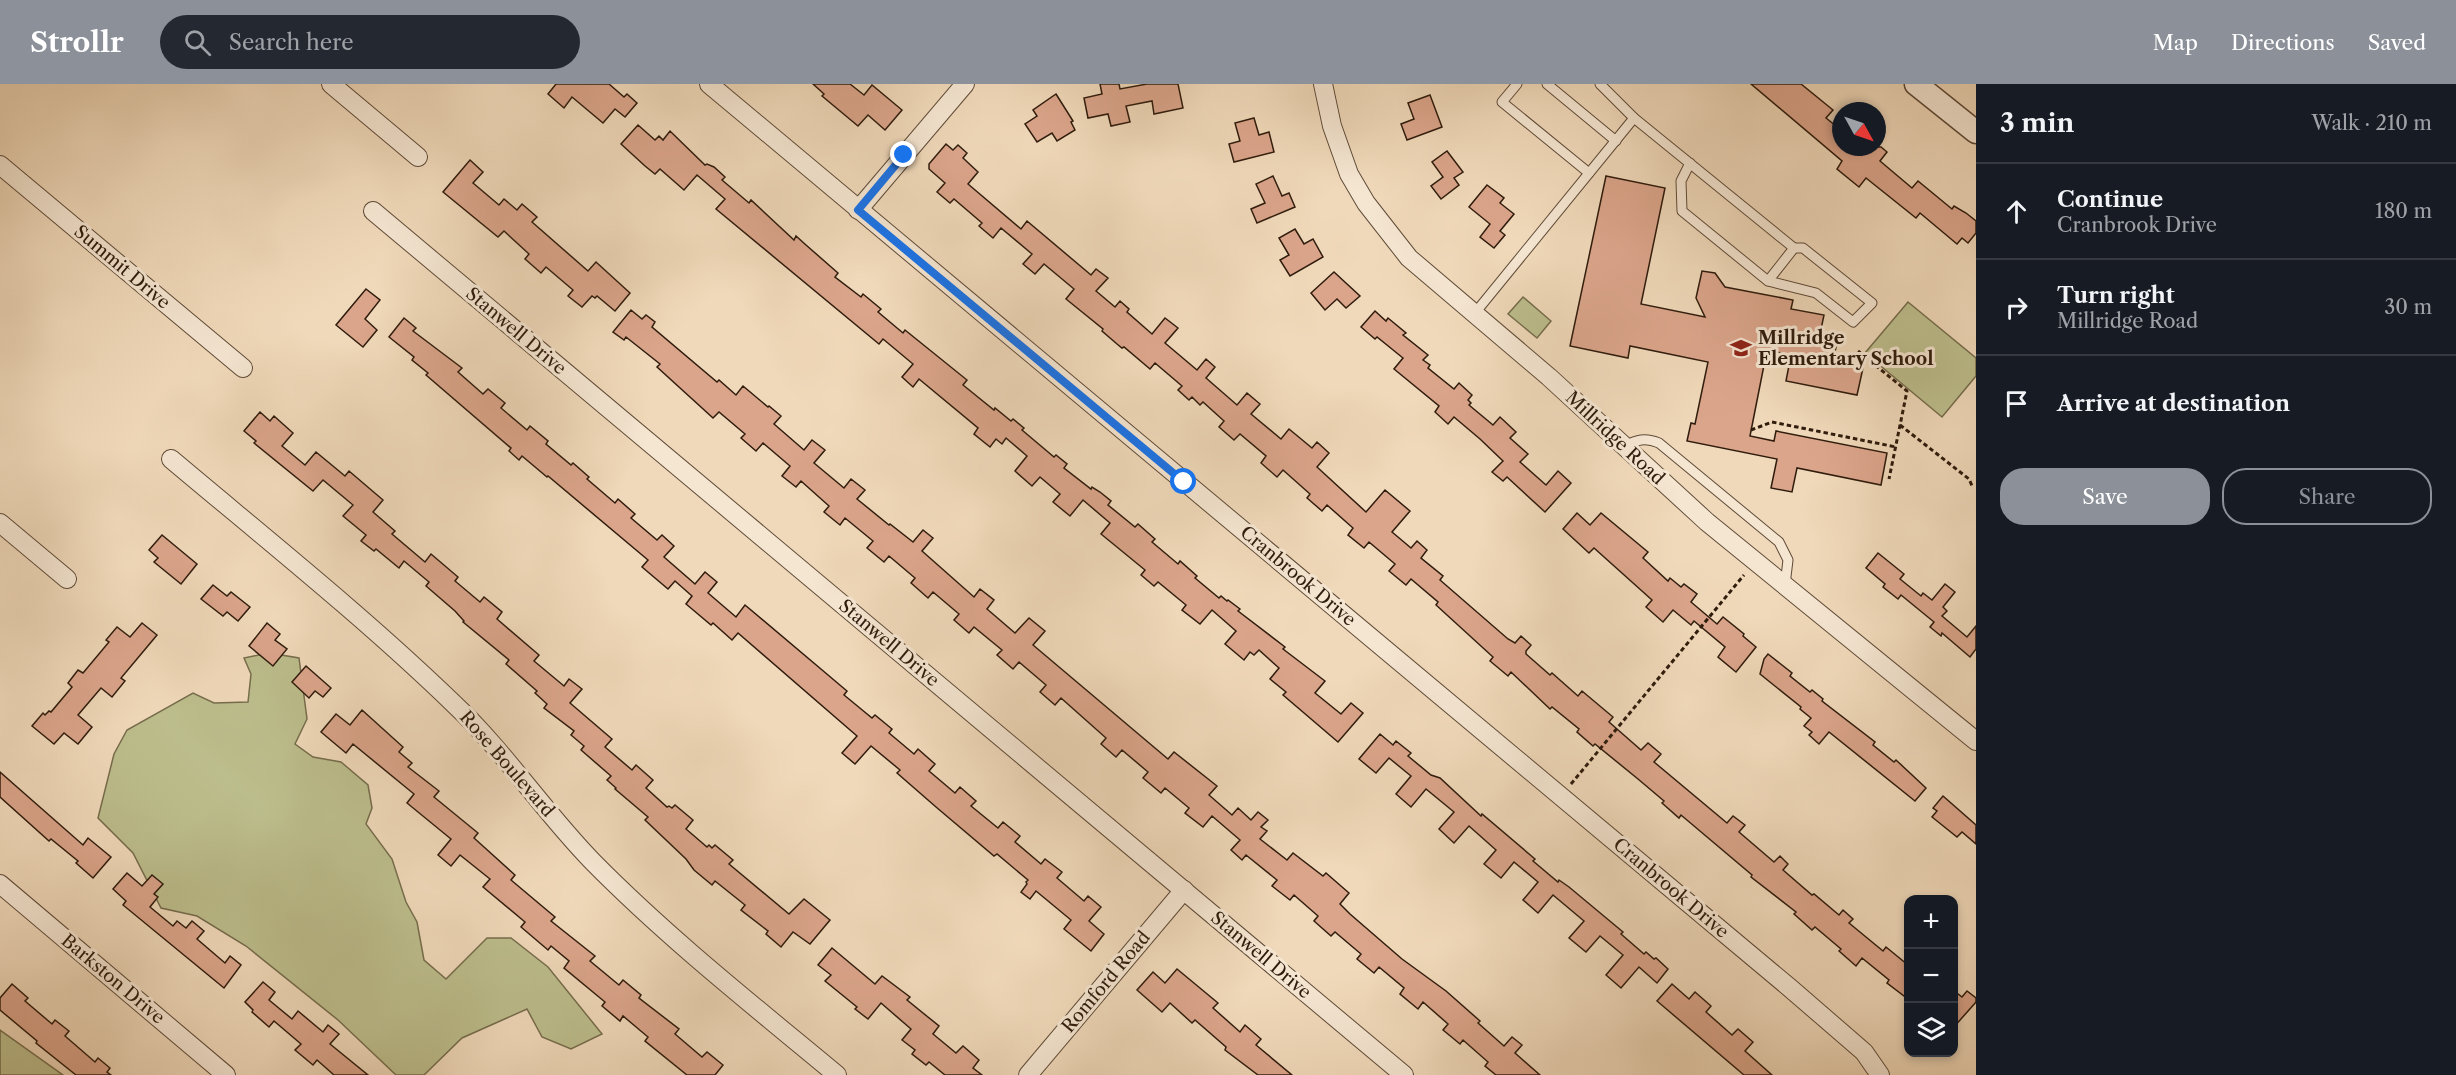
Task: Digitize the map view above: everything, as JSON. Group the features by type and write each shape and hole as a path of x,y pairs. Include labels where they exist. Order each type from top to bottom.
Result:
{"street":[{"path":"331,84 418,157"},
{"name":"Cranbrook Drive","path":"709,84 1782,982 1864,1052 1880,1075"},
{"path":"858,210 965,84"},
{"name":"Millridge Road","path":"1323,84 1336,142 1349,174 1366,203 1409,258 1475,313 1707,522 1976,741"},
{"path":"1916,84 1976,132"},
{"name":"Summit Drive","path":"0,165 243,368"},
{"name":"Stanwell Drive","path":"373,211 1404,1075"},
{"name":"Rose Boulevard","path":"171,459 392,645 457,706 553,818 649,916 837,1075"},
{"path":"0,523 67,579"},
{"name":"Barkston Drive","path":"0,884 226,1075"},
{"name":"Romford Road","path":"1028,1075 1184,890"}],"lane":[{"path":"1517,84 1502,102 1589,173"},
{"path":"1547,84 1616,141"},
{"path":"1600,84 1635,118 1794,248 1803,248 1872,303 1853,322 1816,292 1768,281 1682,211 1681,181 1690,163"},
{"path":"1475,313 1635,118"},
{"path":"1768,281 1794,248"},
{"path":"1624,446 1640,439 1650,439 1659,443 1779,542 1788,560 1785,585"}],"path":[{"path":"1858,351 1907,391 1889,479"},
{"path":"1751,430 1772,422 1896,447"},
{"path":"1900,425 1969,479 1973,488"},
{"path":"1571,784 1744,575"}],"green space":[{"path":"1523,297 1551,321 1537,338 1508,314"},
{"path":"1908,302 1976,358 1976,376 1942,417 1865,353"},
{"path":"269,653 299,658 307,719 295,744 313,757 341,762 368,785 372,808 366,824 392,859 406,902 417,922 424,960 446,979 487,938 511,938 548,967 602,1034 571,1049 542,1037 527,1009 462,1038 424,1075 396,1075 338,1020 246,946 197,916 161,908 133,853 98,818 114,754 127,730 193,693 214,703 248,702 251,674 244,658"},
{"path":"0,1030 63,1075 0,1075"}],"building":[{"path":"556,84 609,84 624,97 627,94 637,103 625,117 615,109 603,123 572,97 564,108 548,94"},
{"path":"813,84 850,84 864,95 872,85 902,110 885,130 868,115 858,126 822,96 824,94"},
{"path":"1100,84 1119,84 1120,89 1147,84 1178,84 1183,108 1154,114 1152,101 1126,106 1130,122 1111,126 1108,114 1088,118 1084,98 1102,94"},
{"path":"1751,84 1801,84 1832,109 1826,118 1832,123 1832,153"},
{"path":"1056,94 1073,121 1071,122 1075,130 1057,141 1052,133 1037,142 1025,124 1037,116 1033,110"},
{"path":"1430,95 1442,127 1407,140 1401,124 1414,119 1408,103"},
{"path":"1254,118 1259,135 1269,132 1274,152 1234,162 1229,144 1240,141 1235,123"},
{"path":"638,125 655,140 659,136 663,140 670,131 705,165 714,167 725,177 722,180 749,203 751,200 794,240 796,236 838,273 835,277 861,297 863,294 881,309 878,312 903,333 905,330 967,380 963,385 994,410 995,408 1011,421 1013,419 1024,428 1022,430 1054,457 1056,455 1067,464 1064,468 1111,501 1108,505 1135,527 1138,524 1155,539 1152,542 1178,564 1180,561 1197,576 1195,578 1219,598 1221,596 1240,609 1238,611 1325,681 1315,693 1341,714 1351,703 1363,713 1338,742 1283,695 1286,692 1270,679 1279,668 1259,650 1254,655 1250,652 1244,660 1225,644 1236,631 1212,610 1200,624 1182,610 1186,605 1158,582 1154,586 1141,575 1145,570 1101,534 1110,523 1083,500 1070,516 1053,502 1060,494 1040,477 1032,486 1015,471 1027,456 1006,438 1002,444 996,439 990,447 974,434 978,428 919,379 913,387 902,377 913,364 883,339 879,344 716,209 725,199 697,175 684,190 660,169 655,174 645,166 621,144"},
{"path":"946,144 953,150 958,145 967,153 963,158 978,172 968,184 1021,229 1027,221 1091,275 1096,269 1108,278 1096,291 1115,307 1120,301 1129,309 1127,312 1152,334 1165,318 1178,328 1165,343 1197,370 1206,359 1215,367 1206,378 1237,405 1247,393 1260,404 1251,414 1281,439 1289,429 1312,448 1317,442 1329,453 1317,467 1366,512 1385,490 1410,511 1392,532 1411,548 1417,541 1427,550 1421,558 1443,576 1440,580 1508,639 1515,643 1521,636 1531,645 1526,654 1550,675 1552,673 1578,696 1582,691 1613,717 1609,722 1641,750 1648,743 1661,754 1654,762 1727,823 1733,816 1745,825 1739,832 1774,862 1780,856 1788,864 1783,870 1812,895 1814,894 1839,915 1843,910 1853,919 1849,923 1883,951 1886,947 1904,962 1904,996 1862,958 1856,966 1839,951 1841,949 1815,927 1812,930 1794,914 1796,912 1751,877 1752,875 1681,815 1679,818 1662,803 1664,801 1638,779 1595,744 1593,746 1577,732 1579,729 1552,707 1550,709 1511,672 1508,676 1490,661 1493,657 1436,605 1438,602 1411,579 1406,585 1389,571 1395,564 1369,542 1364,548 1348,535 1353,528 1327,505 1322,511 1307,498 1310,494 1283,470 1277,477 1261,463 1266,456 1240,434 1234,440 1219,427 1224,421 1203,402 1200,405 1192,397 1189,400 1178,390 1182,386 1155,363 1150,369 1124,347 1117,344 1102,331 1103,329 1066,299 1074,289 1044,264 1035,274 1023,264 1032,254 1001,228 993,238 979,226 982,223 954,199 950,203 937,192 945,183 929,169 929,164"},
{"path":"1447,151 1463,172 1454,178 1459,185 1441,199 1431,186 1443,177 1432,162"},
{"path":"1836,156 1884,156 1880,161 1912,188 1918,181 1952,209 1954,206 1976,221 1976,233 1968,243 1962,238 1957,244 1920,213 1916,218 1866,178 1859,187 1837,169 1842,161"},
{"path":"470,160 483,172 473,183 499,205 504,199 517,210 522,204 537,217 532,222 588,271 596,262 630,293 615,311 597,296 595,298 592,296 582,307 568,296 573,290 546,267 541,273 525,259 529,254 504,231 498,237 443,192"},
{"path":"1273,176 1282,196 1289,193 1295,207 1257,223 1251,209 1265,203 1256,184"},
{"name":"Millridge Elementary School","path":"1606,176 1665,188 1641,304 1705,317 1696,298 1702,271 1715,273 1725,287 1793,300 1791,309 1824,315 1820,334 1838,337 1833,362 1863,368 1857,395 1786,381 1791,355 1767,350 1750,436 1774,441 1776,431 1887,453 1881,485 1797,468 1792,492 1771,488 1777,459 1687,441 1691,423 1695,424 1708,362 1630,346 1628,358 1570,346"},
{"path":"1487,185 1504,198 1500,203 1514,214 1500,231 1505,235 1494,248 1480,237 1490,224 1469,207"},
{"path":"1295,229 1304,244 1313,239 1323,257 1290,276 1280,260 1289,255 1279,238"},
{"path":"1334,272 1360,296 1346,308 1337,299 1325,310 1311,293"},
{"path":"366,289 380,300 365,319 377,330 363,347 336,325"},
{"path":"631,310 642,319 646,315 655,322 652,327 717,382 719,380 736,395 743,386 769,406 781,416 774,424 804,450 812,440 825,450 814,463 844,488 851,479 865,490 857,499 889,525 913,542 923,530 933,538 922,551 974,597 980,589 994,600 987,609 1015,633 1029,618 1045,631 1033,645 1168,759 1174,752 1217,786 1209,795 1232,815 1238,808 1251,820 1258,812 1268,820 1261,827 1267,831 1260,839 1287,860 1293,853 1323,876 1326,873 1349,893 1340,904 1350,914 1402,959 1446,991 1504,1046 1512,1037 1522,1045 1515,1053 1540,1075 1496,1075 1485,1066 1488,1062 1463,1040 1460,1044 1443,1030 1448,1024 1423,1002 1418,1009 1400,994 1404,988 1379,967 1374,973 1357,959 1361,954 1335,932 1331,936 1314,921 1318,916 1294,895 1290,900 1272,886 1277,880 1246,855 1242,860 1231,850 1240,840 1212,816 1203,827 1185,813 1189,808 1165,788 1161,793 1143,778 1148,772 1122,750 1116,757 1101,744 1106,738 1061,698 1055,705 1040,692 1046,685 1019,662 1013,669 997,655 1002,650 974,627 969,633 954,620 959,614 933,592 928,598 911,583 915,578 889,556 884,562 867,548 873,541 845,518 840,525 824,512 829,506 801,481 796,487 782,476 790,466 763,443 756,451 741,438 745,434 719,412 713,418 657,367 660,364 626,337 624,340 613,332"},
{"path":"1375,311 1386,321 1388,318 1406,333 1403,335 1428,355 1423,360 1430,365 1428,368 1454,389 1459,383 1472,395 1468,400 1471,403 1469,405 1493,425 1500,417 1516,432 1510,438 1528,454 1520,462 1546,485 1558,471 1571,483 1545,512 1507,477 1503,481 1492,472 1503,461 1480,439 1454,417 1448,424 1435,412 1439,406 1394,369 1403,358 1361,327"},
{"path":"404,318 416,328 413,331 462,368 458,372 483,394 488,389 505,403 501,408 527,430 530,426 548,441 546,444 571,465 573,463 589,477 587,479 615,503 618,499 635,514 631,518 657,540 662,535 674,546 664,557 695,584 705,572 717,582 708,593 736,617 745,605 847,691 844,695 872,718 875,715 892,729 889,733 914,754 918,749 935,764 929,771 955,793 960,787 976,801 971,806 998,828 1003,822 1020,836 1015,842 1041,864 1045,859 1062,872 1057,878 1084,901 1088,896 1101,907 1089,921 1104,934 1091,951 1064,929 1071,920 1036,891 1030,899 1021,892 1028,880 997,854 994,856 936,807 897,773 900,770 871,746 855,764 842,753 857,736 738,633 732,640 686,604 692,596 675,581 668,589 642,567 648,560 548,476 522,456 519,460 509,451 511,448 426,375 428,373 412,360 414,357 389,337"},
{"path":"260,412 270,421 274,416 293,433 282,446 305,465 316,452 345,476 349,471 383,500 373,512 395,531 392,534 425,562 431,554 458,577 455,581 480,602 484,597 502,612 497,619 539,655 534,661 564,686 569,679 582,689 570,703 612,739 605,747 632,770 636,765 653,780 646,788 667,807 672,808 675,805 693,820 686,829 707,847 709,845 712,848 715,845 733,860 729,864 789,914 804,899 830,920 810,944 793,932 781,947 766,934 768,931 741,910 745,905 715,881 712,885 694,870 686,859 645,820 648,817 607,780 611,776 581,750 584,746 571,735 574,731 544,708 547,704 535,693 537,691 506,664 509,660 463,622 455,611 426,586 429,582 404,561 399,568 376,549 374,551 361,541 366,535 343,516 353,505 323,480 313,491 254,443 256,441 244,431"},
{"path":"1577,513 1590,525 1601,513 1648,552 1643,558 1668,581 1670,578 1681,587 1684,584 1697,594 1691,602 1717,624 1723,617 1744,634 1743,636 1756,647 1736,672 1718,657 1725,647 1694,621 1691,625 1673,610 1663,622 1646,607 1652,600 1594,548 1589,553 1563,529"},
{"path":"162,535 197,564 181,584 154,562 158,558 149,550"},
{"path":"1878,553 1904,574 1900,579 1921,596 1923,593 1932,600 1945,584 1955,592 1943,607 1947,611 1942,616 1967,637 1976,626 1976,649 1970,657 1942,633 1941,636 1930,627 1934,622 1901,595 1898,599 1883,587 1885,584 1866,568"},
{"path":"213,585 227,596 231,592 250,607 238,621 227,612 223,616 201,599"},
{"path":"142,623 157,635 121,678 125,681 112,697 101,688 78,715 92,727 78,744 64,733 54,744 32,726 43,713 45,715 51,712 72,687 68,683 78,670 83,673 109,642 106,640 117,627 130,637"},
{"path":"267,623 280,634 275,640 287,649 273,666 249,646"},
{"path":"1768,654 1792,673 1790,676 1823,699 1822,701 1875,742 1873,745 1894,762 1896,760 1926,788 1915,801 1829,732 1819,744 1809,735 1812,732 1804,726 1811,718 1760,674 1764,659"},
{"path":"306,666 331,688 323,697 315,691 309,698 292,682"},
{"path":"362,710 403,747 399,752 412,763 408,767 439,791 434,797 478,833 474,838 515,875 511,880 555,917 551,921 595,956 590,961 619,985 623,980 641,995 639,998 679,1029 675,1034 702,1057 707,1052 723,1065 715,1075 687,1075 645,1041 648,1037 623,1016 620,1021 602,1006 605,1002 564,968 569,961 551,946 548,950 521,927 525,922 483,887 490,879 460,855 451,866 438,855 451,839 407,803 414,794 353,744 346,753 321,732 336,714 350,725"},
{"path":"1380,734 1393,745 1396,741 1411,753 1408,756 1431,775 1440,778 1481,816 1482,814 1535,859 1533,861 1558,882 1559,880 1569,887 1623,932 1621,934 1644,954 1646,952 1654,959 1656,958 1668,969 1657,983 1639,967 1621,988 1606,975 1623,955 1600,936 1586,952 1569,938 1584,921 1553,895 1538,913 1523,900 1538,882 1514,862 1501,878 1484,864 1496,850 1469,826 1454,843 1439,829 1454,812 1426,789 1411,807 1396,794 1411,776 1389,758 1376,773 1359,759"},
{"path":"0,772 83,845 88,838 111,857 93,878 76,863 78,861 51,839 49,841 0,797"},
{"path":"1943,796 1976,825 1976,844 1962,832 1957,837 1932,817 1937,811 1933,808"},
{"path":"127,873 142,886 152,875 163,884 154,894 158,897 150,907 173,926 177,921 186,928 192,921 204,931 197,939 225,963 230,956 241,965 224,988 123,905 126,901 113,889"},
{"path":"832,948 875,984 882,976 910,997 907,1000 939,1026 933,1034 956,1053 963,1046 979,1060 973,1068 982,1075 945,1075 929,1062 926,1065 912,1054 915,1050 902,1040 911,1029 881,1003 868,1019 855,1009 857,1007 825,981 831,975 818,965"},
{"path":"1177,969 1218,1003 1213,1008 1240,1032 1245,1025 1261,1039 1256,1045 1292,1075 1258,1075 1225,1050 1226,1047 1195,1020 1192,1023 1170,1003 1162,1012 1137,990 1153,972 1165,983"},
{"path":"263,982 275,992 269,1000 292,1019 298,1011 323,1032 328,1025 339,1034 330,1044 368,1075 334,1075 317,1060 313,1065 295,1050 301,1044 274,1021 269,1027 252,1012 253,1010 245,1002"},
{"path":"12,984 28,998 25,1001 52,1024 55,1020 69,1031 65,1036 95,1062 98,1058 110,1068 107,1072 111,1075 76,1075 0,1010 0,998"},
{"path":"1672,984 1689,999 1695,992 1711,1006 1706,1012 1732,1035 1738,1029 1753,1042 1745,1051 1772,1075 1744,1075 1657,1001"},
{"path":"1967,991 1976,998 1976,1002 1958,1022 1958,994 1962,997"}],"place":[{"name":"Millridge Elementary School","path":"1741,348"}],"route":[{"path":"904,155 858,210 1184,482"}]}
